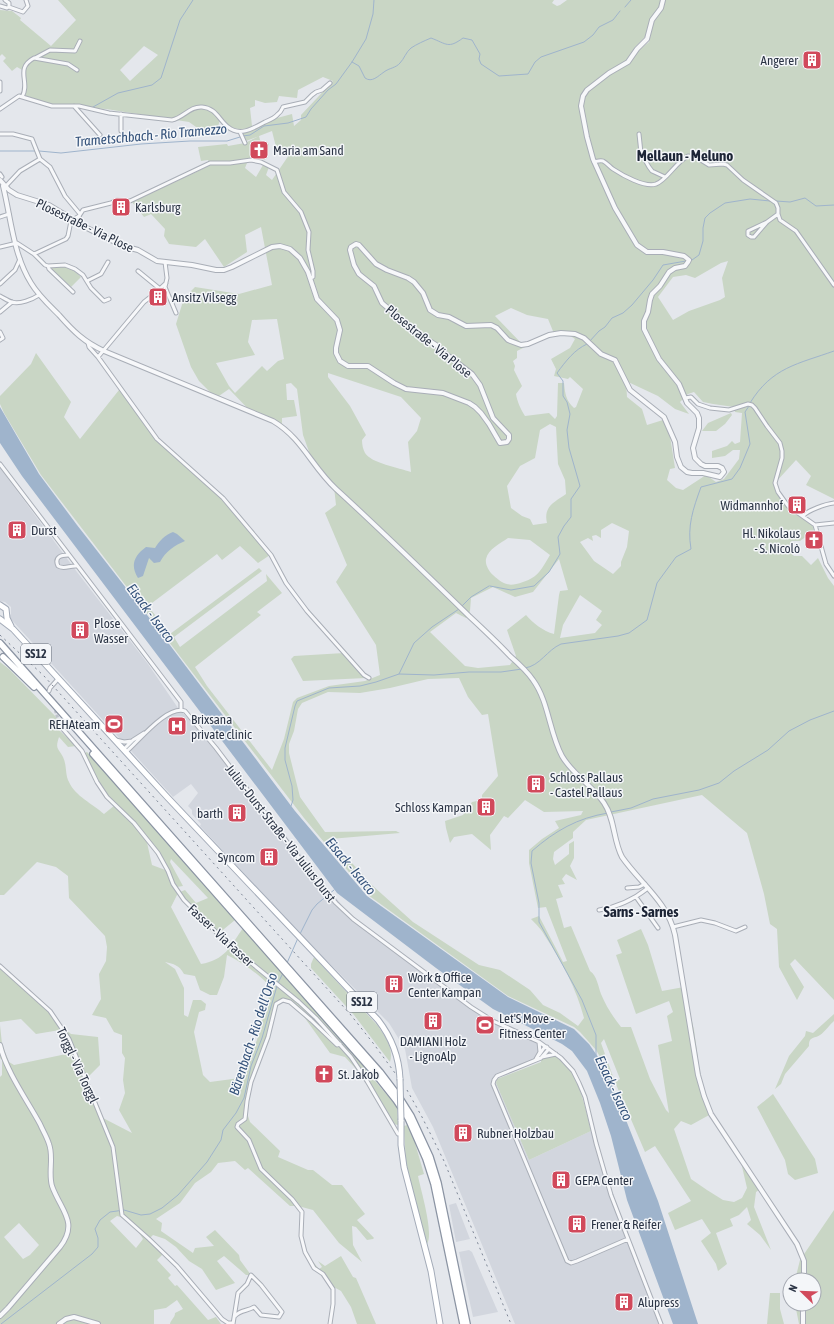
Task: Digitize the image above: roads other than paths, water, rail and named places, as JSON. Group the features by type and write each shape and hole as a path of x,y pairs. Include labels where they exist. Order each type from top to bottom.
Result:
{"highway":[{"path":"0,643 374,1066 399,1097 420,1134 434,1171 467,1324"},
{"path":"3,657 36,689 377,1076 396,1100 417,1136 430,1172 463,1324"}],"main road":[{"name":"SS12","path":"0,605 6,609 6,616 13,628 58,680 384,1027 396,1049 400,1067 400,1120 404,1167 431,1271 440,1324"},
{"name":"SS12","path":"6,616 0,619 13,628"}],"street":[{"path":"5,0 9,3 9,7"},
{"path":"0,6 9,7 23,12 28,6 26,0"},
{"path":"663,0 661,8 652,20 648,38 637,48 628,62 608,73 587,90 583,96 581,106 589,146 595,164 615,208 639,248 647,252 663,252 684,256 689,260 685,266 675,268 669,272 660,286 652,294 644,331 659,359 679,384 685,398 691,397 701,405 722,410 733,409 749,404 755,408 780,443 782,458 775,483 778,492 788,506 815,525 826,564 834,576"},
{"path":"22,97 25,90 23,74 26,63 50,50 75,51 80,41"},
{"path":"34,58 68,64 77,70"},
{"path":"0,82 0,92"},
{"path":"241,133 276,116 283,107 305,102 312,95 322,90 330,83"},
{"path":"0,108 16,97 22,97 52,106 74,106 109,113 172,120 194,108 204,107 217,114 230,128 241,133 245,142"},
{"path":"74,106 100,135"},
{"path":"121,114 121,131"},
{"path":"0,134 13,134 31,138 40,159 50,166 65,196 79,215 81,222"},
{"path":"639,134 641,153 649,167 652,171 665,177"},
{"path":"595,164 607,164 618,172 648,185 657,184 680,161 688,156 694,156 709,165 726,165 743,180 775,201 780,220 796,231 834,285"},
{"path":"40,159 2,180 5,196 15,243 30,282 39,295 73,331 88,343 104,351 281,426 301,445 334,487 475,621 534,680 540,692 562,756 570,767 604,803 618,850 622,857 662,905 673,927 698,1076 710,1114 797,1244 804,1261 804,1272"},
{"path":"34,254 66,239 71,222 83,210 112,203 118,200 130,201 210,163 230,163 252,160 261,162 277,170 284,192 301,212 309,232 308,250 313,272 313,277 310,278"},
{"name":"Plosestraße - Via Plose","path":"2,180 11,192 49,205 87,228 123,246 138,250 153,259 165,262 224,270 231,268 272,247 283,246 290,248 296,253 304,264 317,299 334,316 338,324 340,330 336,353 343,364 352,366 368,366 398,386 443,393 469,403 481,413 498,441 503,443 507,442 509,435 493,418 477,380 468,370 436,345 412,330 386,307 380,299 374,286 356,270 351,258 351,247 356,244 359,245 376,264 414,282 423,293 430,310 433,313 449,318 466,326 491,325 497,328 508,340 517,344 528,344 553,334 568,332 584,338 601,354 615,360 630,390 664,416 675,442 677,458 681,467 688,472 703,473 720,477 724,472 722,468 718,466 705,466 695,458 694,448 699,428 699,418 697,413 687,403 685,398"},
{"path":"5,196 11,192"},
{"path":"0,217 9,214"},
{"path":"767,222 754,237 748,235 748,231 767,222 778,214"},
{"path":"0,247 17,242 48,266 49,269 74,292"},
{"path":"0,284 15,270 20,259"},
{"path":"86,281 101,274 108,262"},
{"path":"165,262 167,278 166,289 176,313"},
{"path":"48,266 69,266 83,275 91,288 104,301 109,299"},
{"path":"138,271 160,290"},
{"path":"98,357 144,302 166,284"},
{"path":"0,296 12,302 19,302 39,295"},
{"path":"0,312 12,302"},
{"path":"0,332 3,338 0,340"},
{"path":"88,343 89,347 98,357 157,439 223,498 271,555 286,583 307,611 364,675 369,678"},
{"name":"Julius-Durst-Straße - Via Julius Durst","path":"0,464 180,702 181,709 188,713 330,897 353,919 471,1007 493,1021 547,1047 572,1071 585,1098 609,1188 661,1324"},
{"path":"803,516 809,511 834,503"},
{"path":"815,525 834,523"},
{"path":"68,555 62,555 57,560 57,564 64,568 73,565 77,566"},
{"path":"66,567 72,559"},
{"path":"49,691 58,680"},
{"path":"125,751 172,711 181,709"},
{"name":"Fasser - Via Fasser","path":"59,722 62,728 82,751 97,782 107,797 134,823 158,853 178,893 191,908 233,949 299,1002 340,1044"},
{"path":"115,740 124,742 133,740 147,731"},
{"path":"125,751 133,740"},
{"path":"627,888 646,886"},
{"path":"599,910 622,905 636,897 646,886"},
{"path":"636,897 658,928"},
{"path":"673,927 701,920 715,923 736,931 745,927"},
{"name":"Torggl - Via Torggl","path":"0,966 50,1011 61,1026 72,1046 113,1147 122,1215 177,1266 222,1319 233,1324"},
{"path":"330,1324 334,1304 332,1286 323,1274 314,1268 307,1256 301,1236 302,1212 292,1199 261,1169 249,1140 237,1127 238,1124 246,1119 247,1101 251,1082 270,1030 276,1004 283,1000 290,1002 311,1020 334,1044 340,1044 367,1080 398,1134 401,1134"},
{"path":"539,1042 540,1057"},
{"path":"0,1045 10,1070 49,1142 51,1183 67,1217 69,1228 67,1237 60,1247 0,1316"},
{"path":"540,1057 544,1048 547,1047"},
{"path":"556,1054 540,1057 497,1076 494,1080 494,1084 567,1261 571,1263 577,1261 628,1239"},
{"path":"233,1324 238,1293 246,1284 251,1275 262,1285 282,1312 279,1317 262,1315 254,1307 252,1309 239,1312 235,1316"},
{"path":"802,1324 803,1312"},
{"path":"59,1324 66,1319 74,1317 98,1324"}],"water":[{"path":"0,407 39,474 77,525 151,620 295,811 367,896 508,997 574,1029 589,1044 605,1067 658,1201 698,1324 673,1324 627,1200 611,1136 600,1103 587,1071 572,1051 562,1044 493,1009 337,893 22,476 0,443"},
{"path":"173,532 185,541 171,549 160,562 154,563 149,558 143,576 138,578 134,569 134,561 136,557 146,547 155,548 162,538"}],"waterway":[{"path":"93,107 118,93 152,85 161,78 180,20 193,0"},
{"name":"Trametschbach - Rio Tramezzo","path":"243,136 250,135 264,126 288,123 306,117 328,90 336,84 366,39 373,14 374,0"},
{"path":"625,7 631,0"},
{"path":"352,62 359,66 365,78 370,80 398,65 409,50 423,41 431,38 444,44 451,44 463,38 472,40 480,54 479,59 481,64 499,76 528,74 535,62 541,57 584,42 593,35 599,27 613,20 620,11"},
{"name":"Trametschbach - Rio Tramezzo","path":"39,151 61,153 141,144 190,141 227,141 240,137"},
{"name":"Trametschbach - Rio Tramezzo","path":"0,151 36,151"},
{"path":"776,201 790,202 805,198 816,206 834,205"},
{"path":"692,260 699,255 703,241 705,218 710,213 725,203 750,199 770,201"},
{"path":"589,342 612,318 623,313 632,305 653,280 663,265 686,261"},
{"path":"490,586 511,590 534,586 549,572 560,554 558,537 571,517 571,499 580,486 569,448 567,430 570,414 567,402 563,396 563,381 557,373 574,353 582,346 587,344"},
{"path":"750,403 758,391 777,374 787,368 834,351"},
{"path":"525,668 535,664 561,644 618,636 629,633 647,620 657,583 676,557 691,549 690,525 693,510 701,487 732,479 740,468 750,444 745,412 749,406"},
{"path":"461,607 471,597 489,586"},
{"path":"399,674 414,643 432,627 459,609"},
{"path":"291,806 293,800 292,786 285,760 285,748 297,701 329,688 360,686 399,674 434,675 469,672 501,672 522,669"},
{"path":"611,812 631,808 653,799 699,790 719,783 734,771 768,750 789,731 810,720 834,711"},
{"name":"Eisack - Isarco","path":"596,1055 596,1035 582,1000 539,922 539,903 531,863 532,851 549,837 576,822 608,813"},
{"name":"Bärenbach - Rio dell’Orso","path":"300,934 312,910 334,890"},
{"name":"Bärenbach - Rio dell’Orso","path":"287,963 298,938"},
{"name":"Bärenbach - Rio dell’Orso","path":"278,983 283,973"},
{"name":"Bärenbach - Rio dell’Orso","path":"1,1324 92,1254 98,1247 98,1238 95,1229 100,1220 110,1212 124,1210 141,1215 150,1214 162,1208 178,1195 207,1162 221,1140 223,1130 236,1113 244,1098 251,1066 262,1038 277,986"}],"tunnel":[{"path":"54,706 59,722"}],"railway":[{"path":"0,635 44,676 350,1014 395,1073"},
{"path":"407,1090 444,1161 511,1324"}],"place":[{"name":"Angerer","path":"812,60"},
{"name":"Maria am Sand","path":"259,150"},
{"name":"Karlsburg","path":"121,207"},
{"name":"Ansitz Vilsegg","path":"158,297"},
{"name":"Widmannhof","path":"797,505"},
{"name":"Durst","path":"17,530"},
{"name":"Hl. Nikolaus - S. Nicolò","path":"814,540"},
{"name":"Plose Wasser","path":"80,630"},
{"name":"REHAteam","path":"114,724"},
{"name":"Brixsana private clinic","path":"177,726"},
{"name":"Schloss Pallaus - Castel Pallaus","path":"536,784"},
{"name":"Schloss Kampan","path":"486,807"},
{"name":"barth","path":"237,813"},
{"name":"Syncom","path":"269,857"},
{"name":"Work & Office Center Kampan","path":"394,984"},
{"name":"DAMIANI Holz - LignoAlp","path":"433,1021"},
{"name":"Let'S Move - Fitness Center","path":"485,1025"},
{"name":"St. Jakob","path":"324,1074"},
{"name":"Rubner Holzbau","path":"463,1133"},
{"name":"GEPA Center","path":"561,1180"},
{"name":"Frener & Reifer","path":"577,1224"},
{"name":"Alupress","path":"624,1302"}],"district":[{"name":"Mellaun - Meluno","path":"685,156"},
{"name":"Sarns - Sarnes","path":"641,912"}]}
